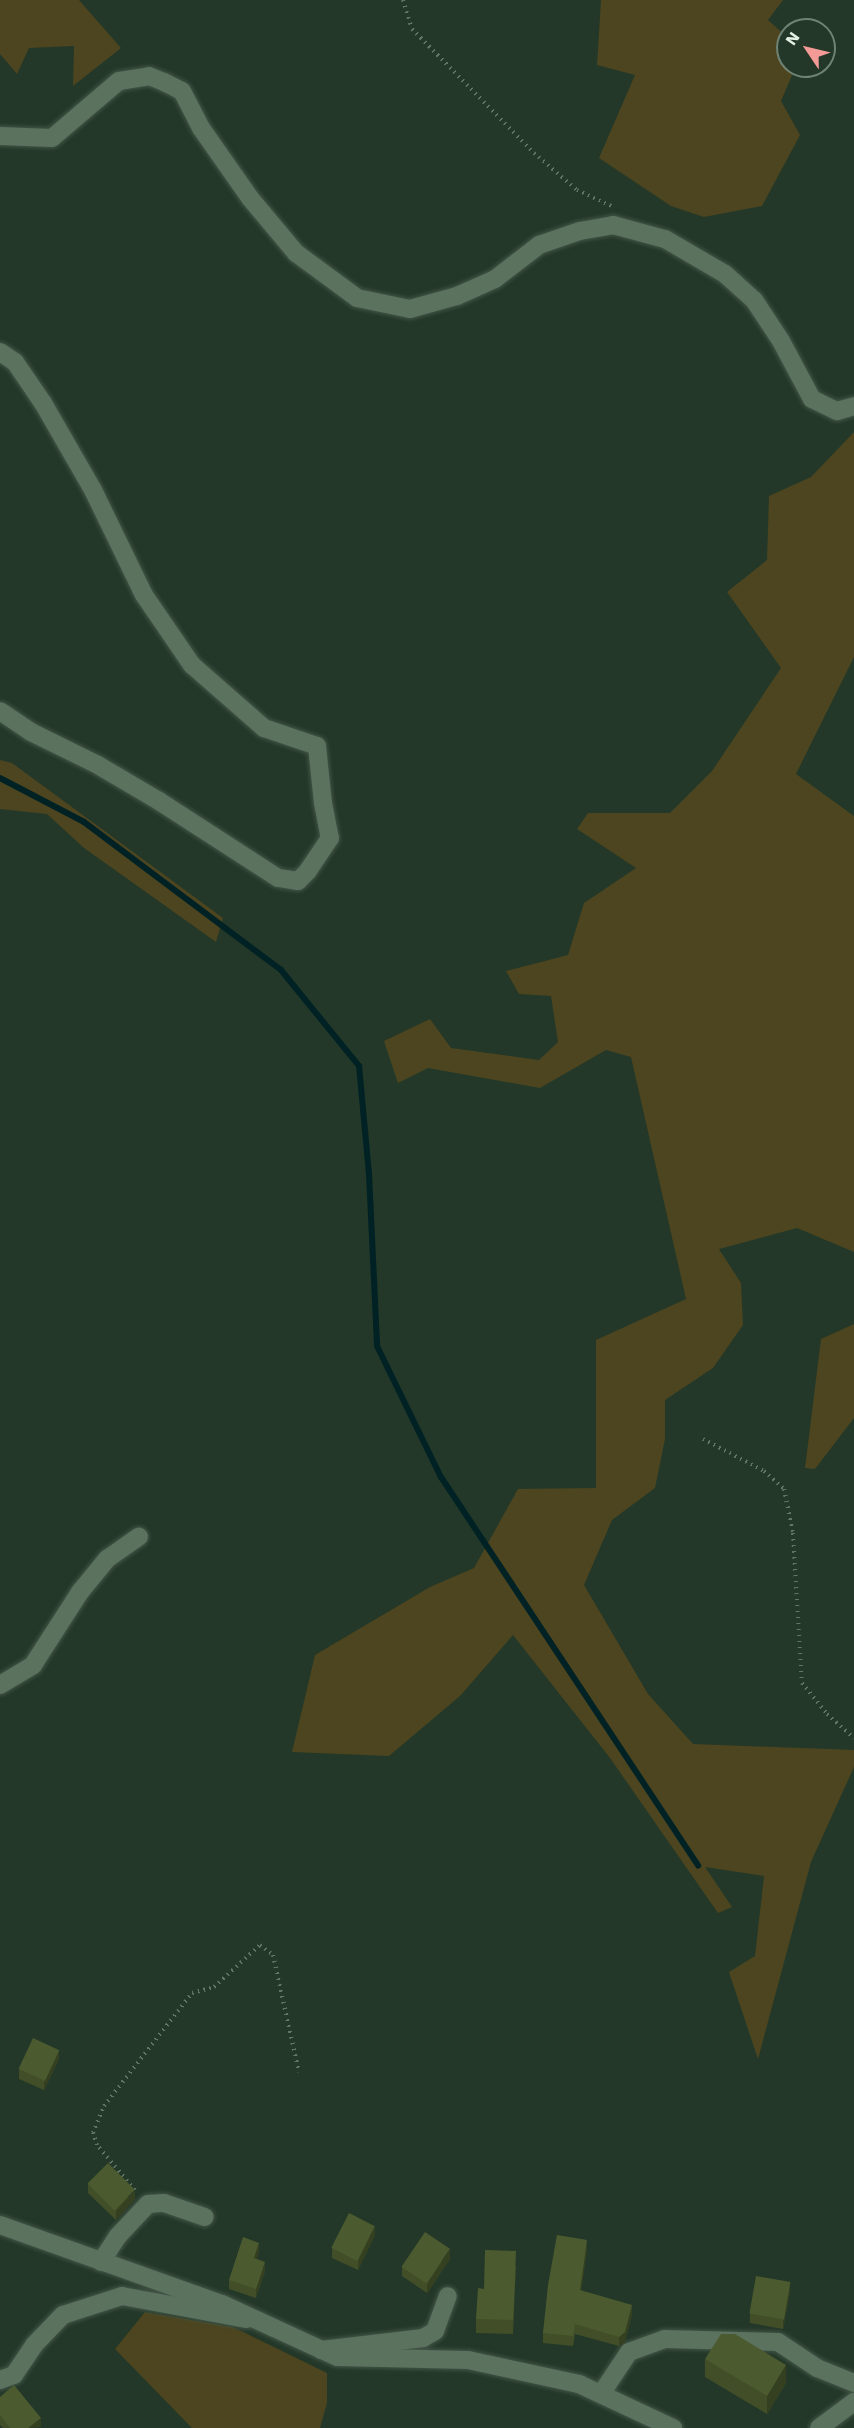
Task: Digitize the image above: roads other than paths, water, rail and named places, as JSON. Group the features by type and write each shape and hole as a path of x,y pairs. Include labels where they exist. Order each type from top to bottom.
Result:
{"street":[{"path":"0,136 52,138 119,81 149,76 164,82 182,91 201,128 250,198 296,253 357,298 410,309 457,296 495,279 539,245 580,231 613,225 665,239 725,274 754,300 781,341 812,399 837,411 854,406"},
{"path":"0,352 15,362 43,403 93,490 144,595 192,665 264,728 317,746 323,804 330,838 308,872 298,881 278,878 159,801 98,765 31,732 0,711"},
{"path":"0,1685 33,1665 80,1592 107,1559 139,1537"},
{"path":"101,2262 118,2236 148,2204 164,2203 205,2217"},
{"path":"0,2225 222,2304 337,2356 468,2360 579,2384 673,2428"},
{"path":"0,2380 14,2375 34,2345 63,2315 122,2296 260,2321"},
{"path":"321,2349 423,2338 435,2331 448,2296"},
{"path":"601,2394 629,2352 665,2339 778,2342 817,2368 854,2382"},
{"path":"819,2428 854,2402"}],"waterway":[{"path":"0,778 84,822 281,970 359,1066 369,1174 377,1346 441,1477 698,1866"}]}
